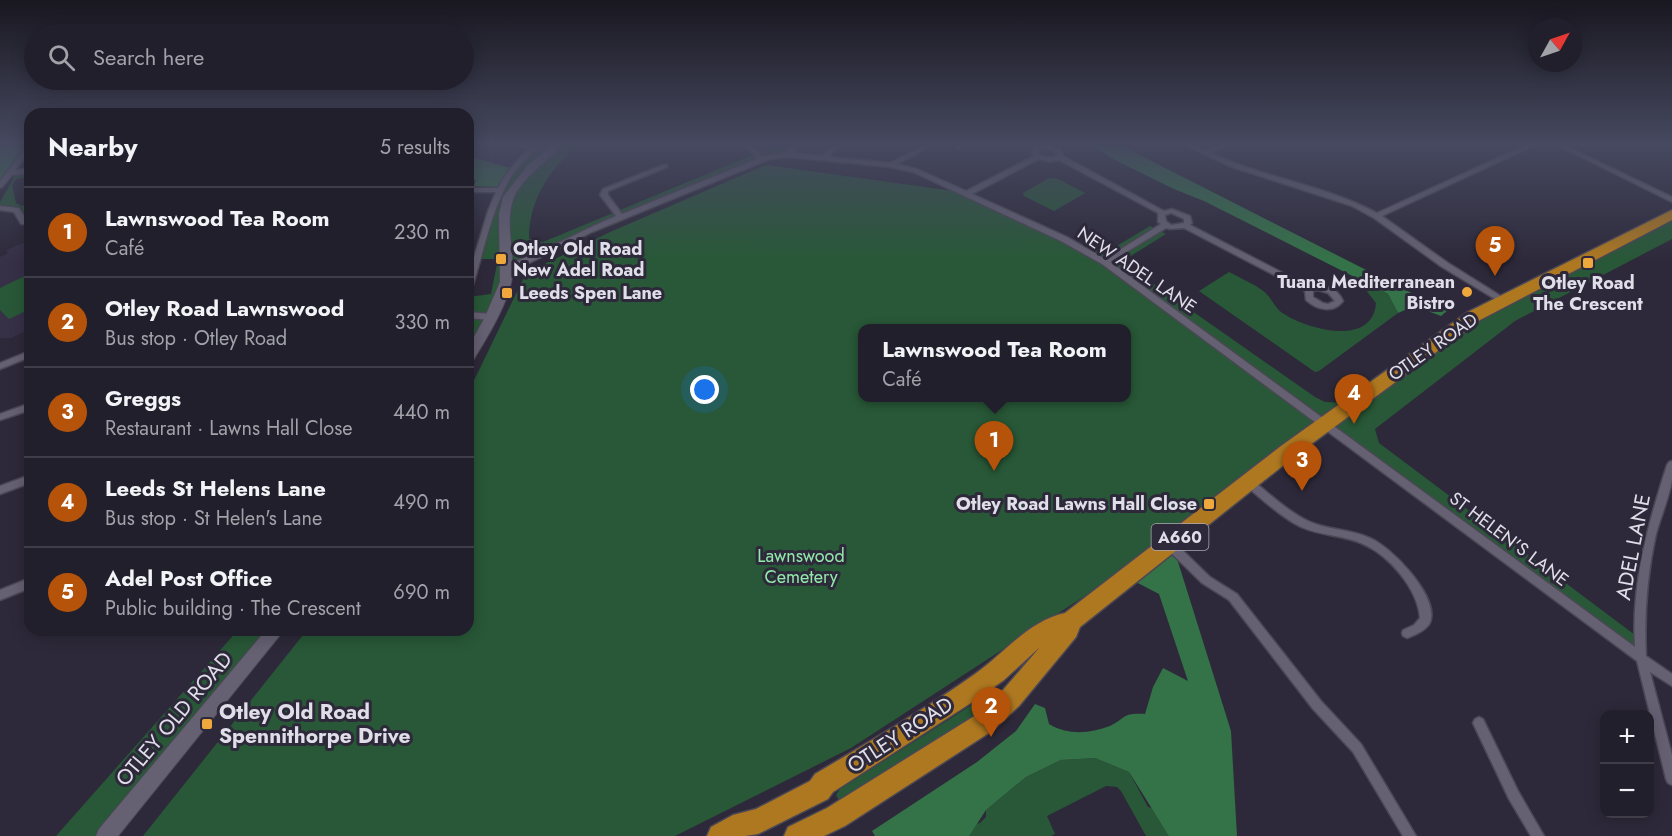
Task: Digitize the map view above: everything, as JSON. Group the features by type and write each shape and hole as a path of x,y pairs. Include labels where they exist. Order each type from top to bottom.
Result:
{"highway":[{"name":"OTLEY ROAD","path":"720,836 819,790 825,783 984,681 1042,632 1058,622 1071,621 1326,424 1474,316 1672,214"},
{"name":"OTLEY ROAD","path":"797,836 836,817 984,723 1025,682 1068,630 1071,621"}],"street":[{"path":"474,268 498,190 502,184"},
{"path":"474,347 491,317 506,282 504,214 508,197 518,184"},
{"path":"620,184 605,190 604,195 621,218"},
{"name":"NEW ADEL LANE","path":"506,268 518,265 570,238 703,184"},
{"name":"NEW ADEL LANE","path":"947,184 1064,238 1105,262 1326,424"},
{"path":"968,193 985,184"},
{"path":"1109,184 1163,213 1172,211 1185,216 1188,221 1185,226"},
{"path":"1294,184 1334,195 1377,216 1445,265 1503,300"},
{"path":"1377,216 1447,184"},
{"path":"1639,184 1672,200"},
{"path":"474,190 498,190"},
{"path":"0,208 16,210 24,222"},
{"path":"1163,213 1160,216 1165,225"},
{"path":"1105,262 1165,225 1177,228 1185,226 1309,290"},
{"path":"474,316 491,317"},
{"path":"0,366 24,356"},
{"path":"0,417 24,409"},
{"name":"ST HELEN'S LANE","path":"1326,424 1672,681"},
{"name":"ADEL LANE","path":"1672,465 1654,519 1641,586 1639,639 1641,657 1672,779"},
{"path":"0,490 24,481"},
{"path":"1249,483 1306,524 1367,541 1388,555 1419,593 1424,604 1426,619 1418,628 1407,633"},
{"path":"1170,544 1206,580 1233,597 1317,705 1357,748 1410,836"},
{"path":"0,595 24,585"},
{"name":"OTLEY OLD ROAD","path":"106,836 271,636"},
{"path":"1479,723 1503,770 1519,810 1538,836"}],"shaded area":[{"path":"23,243 24,332 11,338 0,338 0,257 8,253 6,250"}],"green space":[{"path":"10,184 13,184 16,203 24,205 24,213 21,207 0,205"},
{"path":"475,184 499,184 497,187 474,186"},
{"path":"507,184 544,184 533,211 529,239 543,242 683,184 707,184 523,260 515,260 512,257 495,301 474,339 474,296 491,294 498,259 481,259"},
{"name":"Lawnswood Cemetery","path":"722,184 903,184 968,193 1082,249 1110,250 1150,226 1166,234 1126,259 1128,266 1315,397 1325,402 1353,403 1474,316 1672,214 1672,239 1515,321 1375,429 1379,443 1639,638 1641,657 1318,419 1114,577 851,748 675,836 143,836 302,636 474,636 474,381 526,273 610,232"},
{"path":"1039,184 1068,184 1085,193 1054,211 1024,196 1023,193"},
{"path":"1164,184 1197,184 1447,311 1441,316 1414,306 1398,313 1388,294 1204,201"},
{"path":"1229,272 1262,290 1284,314 1323,329 1352,330 1364,326 1372,317 1376,303 1358,280 1388,294 1398,313 1315,372 1199,291"},
{"path":"24,276 24,312 9,319 0,310 0,288"},
{"path":"1174,549 1231,731 1237,836 1169,836 1129,772 1095,758 1061,760 1026,777 986,810 969,836 875,836 872,831 977,762 1016,731 1035,704 1045,708 1049,724 1056,728 1071,732 1094,731 1110,726 1128,715 1145,714 1153,687 1163,668 1188,681 1159,594 1132,580"},
{"path":"233,636 264,636 96,836 56,836"},
{"path":"981,699 991,702 991,707 840,802 836,795 840,789"},
{"path":"1095,758 1129,772 1148,807 1159,810 1179,836 1146,836 1121,791 1117,787 1106,786 1047,816 1055,834 1051,836 959,836 971,825 980,823 986,817 986,810 1026,777 1061,760"}],"place":[{"name":"Otley Old Road New Adel Road","path":"501,259"},
{"name":"Otley Road The Crescent","path":"1588,263"},
{"name":"Adel Post Office","path":"1495,276"},
{"name":"Tuana Mediterranean Bistro","path":"1467,292"},
{"name":"Leeds Spen Lane","path":"507,293"},
{"name":"Leeds St Helens Lane","path":"1354,424"},
{"name":"Lawnswood Tea Room","path":"994,471"},
{"name":"Greggs","path":"1302,491"},
{"name":"Otley Road Lawns Hall Close","path":"1209,504"},
{"name":"Otley Old Road Spennithorpe Drive","path":"207,724"},
{"name":"Otley Road Lawnswood","path":"991,737"}]}
